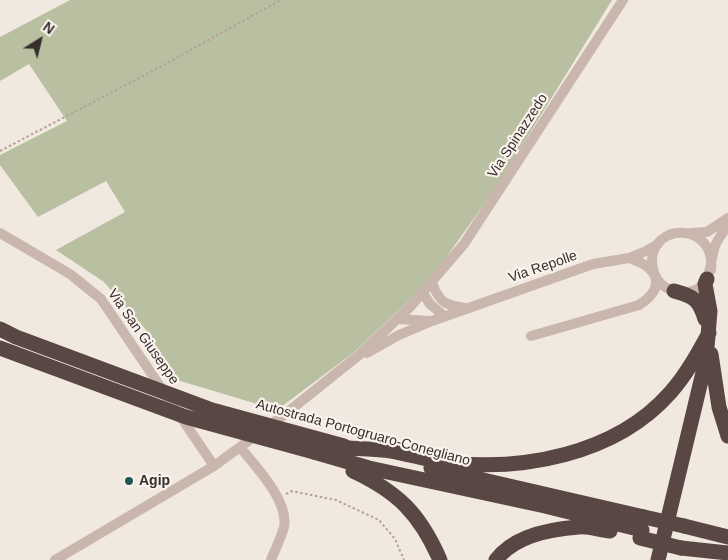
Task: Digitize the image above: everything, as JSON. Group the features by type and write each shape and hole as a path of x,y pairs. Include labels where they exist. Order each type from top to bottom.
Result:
{"highway":[{"path":"658,560 706,360 710,311 706,284 709,274"},
{"path":"674,291 689,295 701,305 709,333 714,383 728,436"},
{"name":"Autostrada Portogruaro-Conegliano","path":"0,329 212,410 642,528"},
{"path":"346,447 389,450 442,462 497,464 536,461 589,446 607,439 642,418 669,394 689,370 709,333"},
{"path":"0,348 186,417 234,438 311,456 375,482 398,498 416,517 431,540 440,560"},
{"name":"Autostrada Portogruaro-Conegliano","path":"311,456 642,528 728,552"},
{"path":"496,560 513,544 541,532 580,527 642,528 682,538"},
{"name":"Autostrada Portogruaro-Conegliano","path":"682,538 728,537"}],"street":[{"name":"Via Spinazzedo","path":"359,355 423,293 464,244 623,0"},
{"name":"Via Repolle","path":"359,355 373,351 399,335 444,316 593,264 628,258 646,251 672,234 707,232 728,218"},
{"path":"709,274 714,248 728,226"},
{"name":"Via San Giuseppe","path":"0,233 70,274 101,299 214,466"},
{"path":"531,336 639,305 665,292 684,292 701,286 709,274 712,261 710,252 705,244 698,237 690,233"},
{"path":"650,298 656,288 656,277 652,260 658,244"},
{"path":"628,258 643,264 661,284 674,291"},
{"path":"432,283 438,298 452,306 467,308"},
{"path":"423,293 430,304 444,316"},
{"name":"Via Repolle","path":"398,319 432,321"},
{"path":"56,560 214,466 359,355"},
{"path":"240,447 268,482 282,509 284,527 270,560"}],"path":[{"path":"0,151 282,0"},
{"path":"278,499 292,491 336,500 359,509 379,520 394,539 404,560"}],"green space":[{"path":"70,0 612,0 499,183 428,283 353,353 277,410 177,380 146,330 104,282 56,250 125,212 106,181 38,217 0,165 0,155 67,121 29,64 0,81 0,37"}],"place":[{"name":"Agip","path":"129,481"}]}
